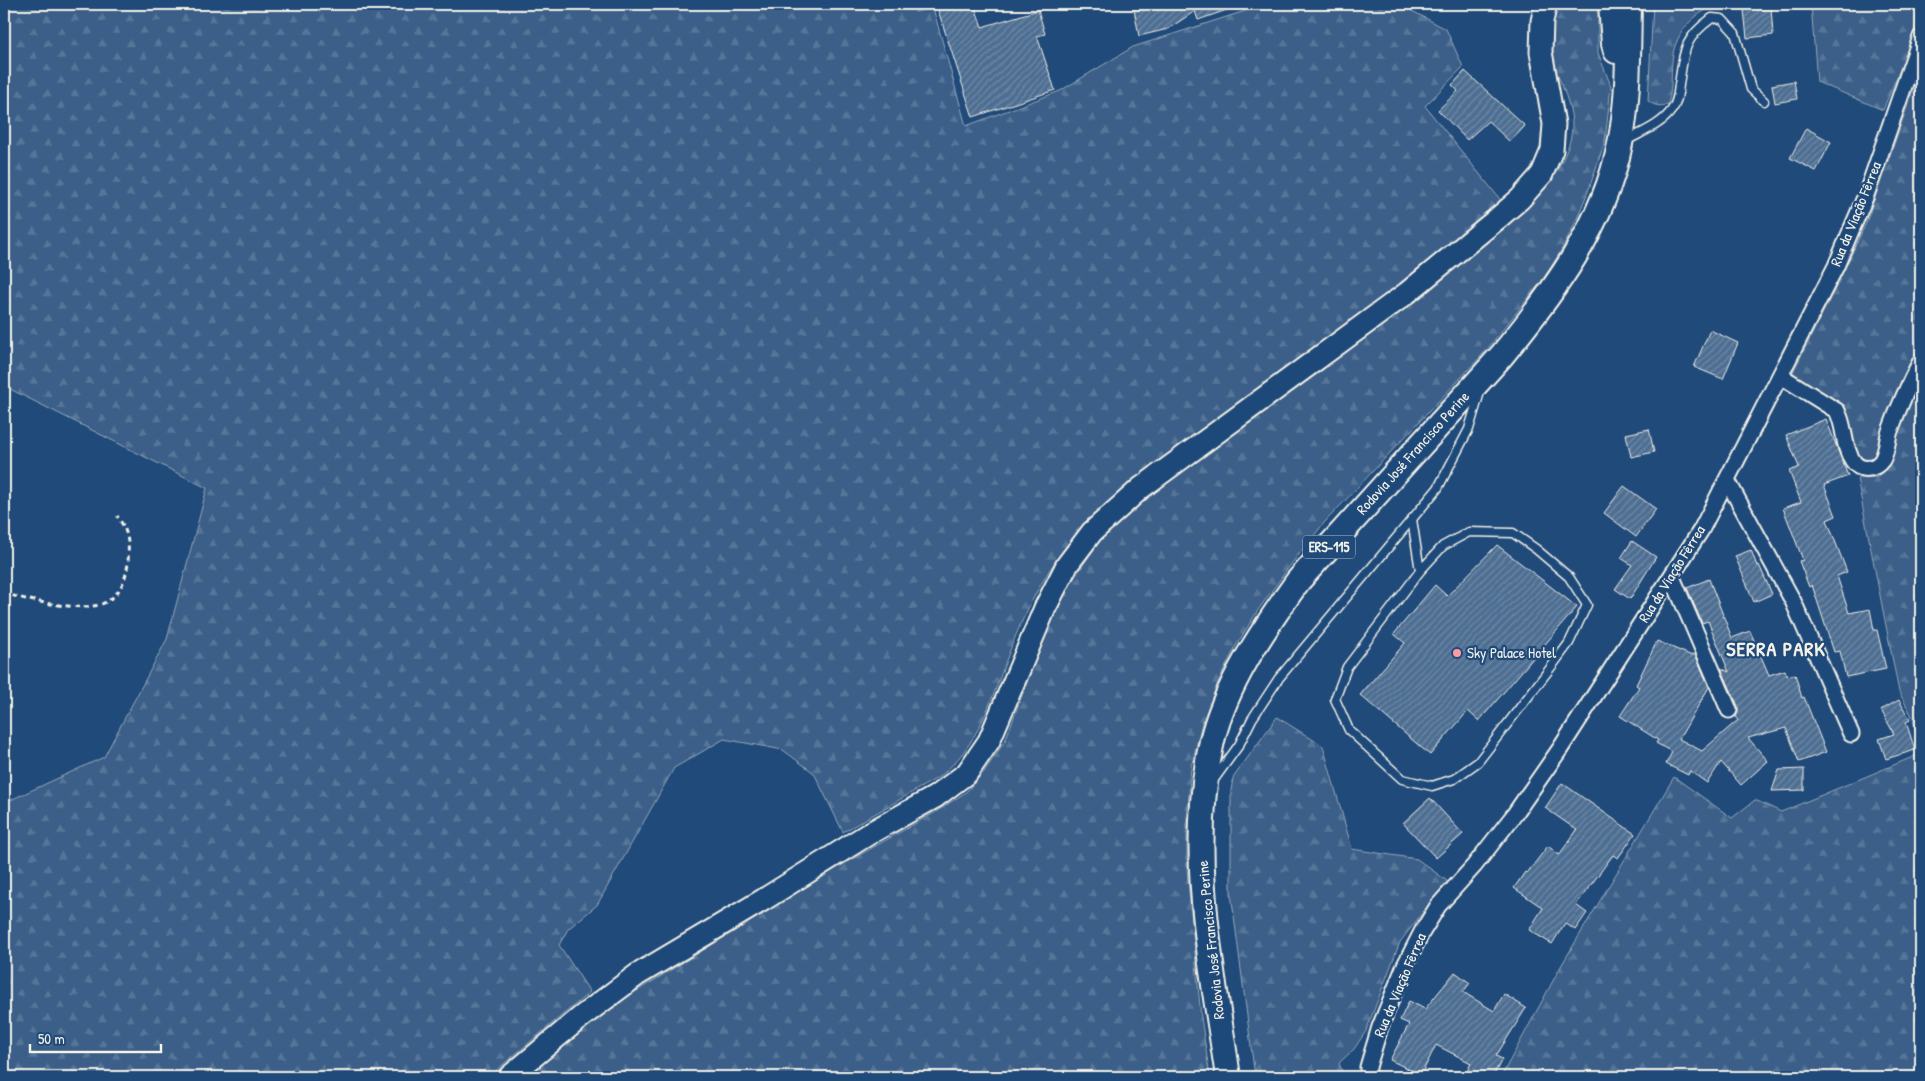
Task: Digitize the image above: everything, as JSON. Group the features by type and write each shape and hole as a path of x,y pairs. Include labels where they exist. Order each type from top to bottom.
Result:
{"main road":[{"path":"509,1077 581,1017 637,975 870,833 935,797 967,772 989,741 1045,608 1068,565 1092,532 1142,488 1407,293 1505,212 1542,174 1552,150 1554,124 1541,52 1542,21 1546,4"},
{"name":"Rodovia José Francisco Perine","path":"1228,1077 1202,889 1201,846 1204,794 1212,740 1226,703 1245,662 1270,620 1298,581 1533,317 1578,251 1596,215 1611,177 1620,145 1628,81 1614,44 1625,5"}],"street":[{"name":"Rua da Viação Fêrrea","path":"1368,1077 1368,1067 1380,1027 1405,965 1422,932 1438,906 1474,866 1519,808 1560,749 1701,530 1836,266 1866,195 1921,37"},
{"path":"1781,376 1837,411 1841,418 1846,449 1854,463 1860,467 1870,468 1877,465 1883,458 1901,399 1921,361"},
{"path":"1727,480 1793,601 1851,734"},
{"path":"1672,577 1728,710"}],"lane":[{"path":"1620,145 1665,118 1672,110 1678,98 1684,53 1691,36 1712,18 1722,20 1735,33 1751,89 1764,101"},
{"path":"1204,794 1239,745 1252,719 1278,678 1438,488 1469,429 1485,373"},
{"path":"1412,520 1420,571 1347,667 1335,699 1349,730 1402,779 1432,786 1454,779 1478,762 1569,644 1587,605 1569,577 1536,549 1513,533 1469,532 1443,546 1420,571"}],"path":[{"path":"4,593 19,598 60,605 88,606 106,603 116,594 126,577 128,552 126,527 117,516"}],"green space":[{"path":"4,4 912,4 915,12 933,8 966,126 1060,91 1133,47 1267,4 1399,4 1446,29 1463,67 1425,106 1503,203 1389,295 1120,494 1088,520 1056,560 1030,604 978,730 954,763 939,777 843,832 814,773 783,750 724,739 674,768 597,905 568,929 559,945 590,992 488,1077 4,1077 4,803 104,757 167,639 207,488 4,386"},
{"path":"1554,4 1598,4 1598,53 1611,86 1605,141 1589,189 1573,228 1542,281 1483,354 1324,523 1289,567 1258,610 1237,644 1219,680 1202,723 1191,767 1187,819 1187,869 1201,1017 1210,1077 526,1077 609,1008 847,862 934,813 966,792 984,772 1005,741 1049,623 1066,590 1101,539 1149,495 1320,372 1542,192 1563,160 1572,132 1569,105 1553,62 1550,47 1551,16"},
{"path":"1653,4 1714,4 1714,7 1693,19 1678,38 1673,54 1670,98 1668,104 1662,106 1648,101"},
{"path":"1811,4 1919,4 1910,44 1883,110 1817,82"},
{"path":"1921,68 1921,346 1895,398 1881,437 1878,452 1874,459 1868,462 1861,459 1853,451 1849,440 1848,421 1791,376 1866,223"},
{"path":"1921,375 1921,1077 1501,1077 1561,966 1674,777 1732,818 1755,800 1781,812 1920,754 1913,718 1899,692 1857,478 1878,477 1888,463 1909,400"},
{"path":"1277,717 1323,746 1352,849 1417,859 1447,881 1400,942 1366,1031 1354,1049 1339,1063 1344,1077 1255,1077 1231,893 1231,791 1233,778"}],"building":[{"path":"936,4 974,4 982,27 1038,10 1045,34 1037,36 1055,90 973,117"},
{"path":"1133,4 1238,4 1238,6 1198,20 1195,11 1168,29 1139,36"},
{"path":"1771,7 1773,35 1747,38 1744,10"},
{"path":"1465,71 1525,126 1510,142 1488,121 1467,140 1438,110 1458,91 1452,85"},
{"path":"1794,81 1797,99 1775,103 1772,85"},
{"path":"1806,128 1831,142 1816,171 1790,158"},
{"path":"1710,330 1738,343 1723,379 1694,367"},
{"path":"1826,419 1848,476 1824,485 1836,516 1827,520 1847,572 1837,576 1849,613 1870,609 1874,630 1877,630 1886,669 1846,677 1840,651 1834,652 1812,585 1809,587 1799,561 1803,560 1783,508 1801,502 1789,471 1799,467 1786,435"},
{"path":"1649,429 1654,452 1631,457 1626,434"},
{"path":"1624,486 1656,509 1636,537 1604,513"},
{"path":"1632,541 1656,557 1630,599 1615,589 1632,565 1621,558"},
{"path":"1497,545 1577,607 1479,721 1468,711 1430,755 1360,695 1405,643 1394,634 1435,585 1447,596"},
{"path":"1751,550 1772,594 1754,602 1735,556"},
{"path":"1709,579 1732,638 1750,631 1769,675 1785,670 1787,676 1795,674 1802,698 1804,697 1826,752 1799,762 1786,728 1748,738 1768,761 1741,785 1721,762 1707,783 1690,771 1688,775 1666,764 1672,752 1656,743 1658,740 1620,716 1639,687 1636,685 1657,641 1696,656 1709,687 1679,739 1702,751 1738,720 1736,716 1738,706 1721,668 1729,672 1708,621 1702,623 1687,588"},
{"path":"1899,700 1910,720 1906,722 1915,750 1886,759 1879,739 1894,734 1881,710"},
{"path":"1804,769 1804,790 1772,791 1779,770"},
{"path":"1562,783 1635,834 1618,858 1613,855 1576,905 1587,913 1575,930 1565,923 1552,944 1529,930 1543,908 1514,888 1525,872 1527,873 1548,846 1559,855 1577,830 1545,808"},
{"path":"1430,798 1463,834 1436,858 1403,823"},
{"path":"1455,972 1470,983 1463,992 1494,1011 1504,994 1526,1008 1496,1056 1502,1059 1493,1077 1465,1077 1471,1063 1436,1045 1421,1075 1390,1060 1409,1024 1400,1020 1409,1001 1425,1009"}],"place":[{"name":"Sky Palace Hotel","path":"1457,653"}],"district":[{"name":"SERRA PARK","path":"1776,649"}]}
